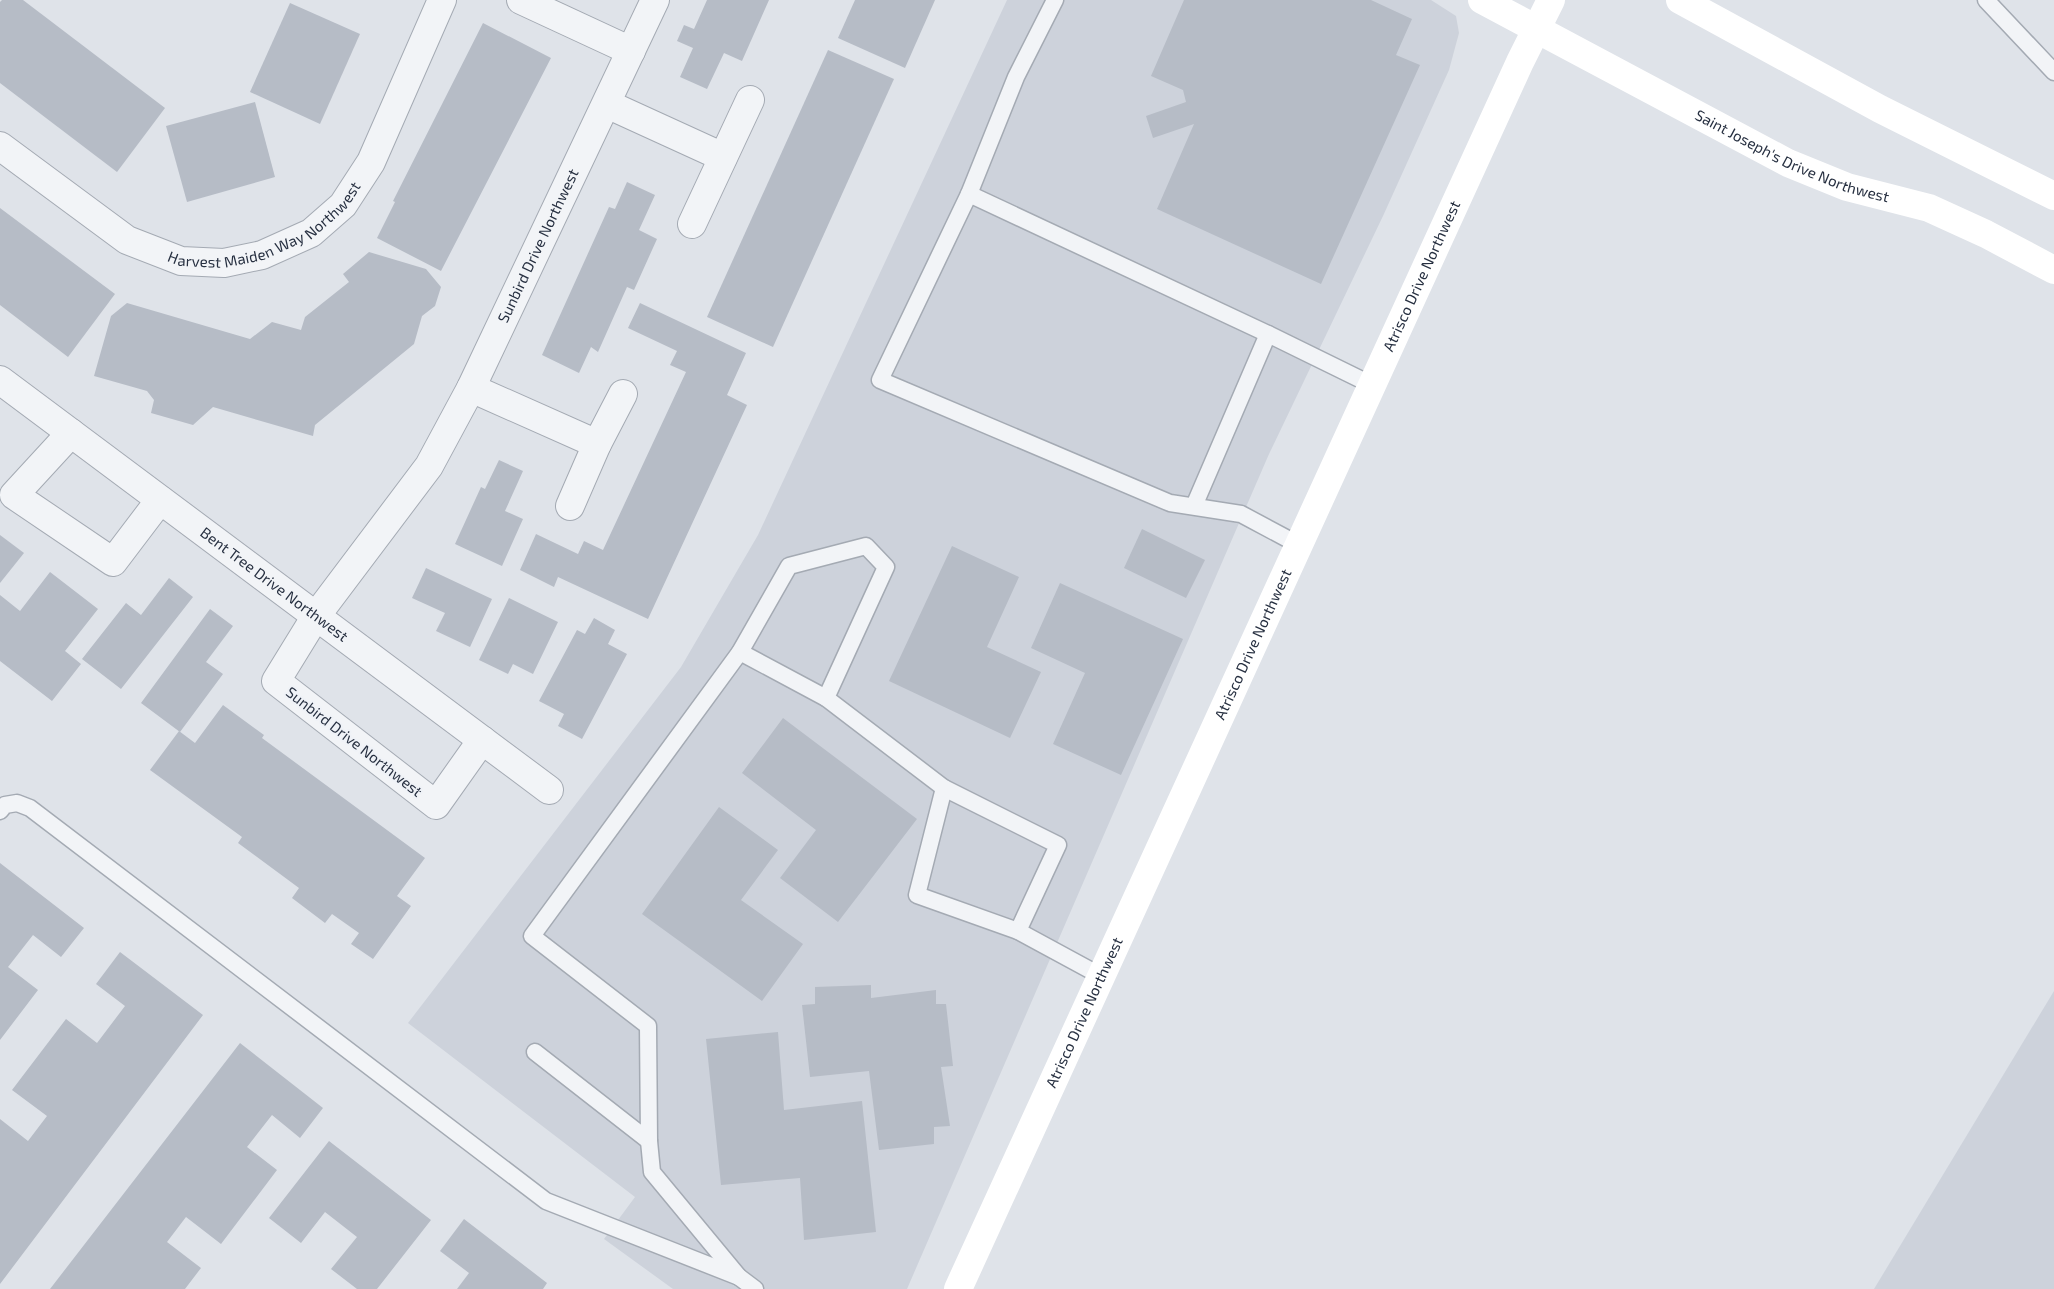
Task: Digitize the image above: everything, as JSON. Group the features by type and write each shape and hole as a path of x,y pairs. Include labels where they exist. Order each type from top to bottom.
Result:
{"street":[{"name":"Harvest Maiden Way Northwest","path":"0,146 127,240 181,262 224,263 262,255 311,233 343,205 371,162 442,0"},
{"path":"521,0 631,51"},
{"name":"Sunbird Drive Northwest","path":"482,740 436,805 276,681 316,616 429,466 471,388 655,0"},
{"name":"Saint Joseph's Drive Northwest","path":"1482,0 1788,163 1847,187 1929,208 1986,234 2054,270"},
{"name":"Atrisco Drive Northwest","path":"958,1289 1372,385 1551,0"},
{"path":"1680,0 1880,109 2054,196"},
{"path":"692,224 750,100"},
{"path":"607,104 724,157"},
{"name":"Bent Tree Drive Northwest","path":"0,380 549,790"},
{"path":"471,388 597,444"},
{"path":"570,506 597,444 623,394"},
{"path":"71,433 14,495 113,562 160,500"}],"lane":[{"path":"1056,0 1016,77 969,194 880,380 1170,503 1241,514 1299,545"},
{"path":"1986,0 2054,72"},
{"path":"969,194 1268,334 1372,385"},
{"path":"1194,506 1268,334"},
{"path":"755,1289 739,1277 652,1172 649,1141 648,1026 532,936 740,652 789,566 866,546 886,567 826,698"},
{"path":"740,652 826,698 944,788 1058,845 1018,931"},
{"path":"944,788 917,895 1018,931 1102,976"},
{"path":"0,811 5,805 16,802 30,808 546,1201 739,1277"},
{"path":"535,1052 649,1141"}],"shaded area":[{"path":"1007,0 1431,0 1456,16 1459,33 1449,70 1383,216 1269,454 907,1289 673,1289 604,1239 635,1197 408,1023 681,667 758,535"},
{"path":"2054,991 2054,1289 1874,1289"}],"building":[{"path":"2,0 23,0 165,108 117,172 0,83 0,2"},
{"path":"707,0 769,0 742,61 724,53 707,89 680,77 693,48 677,41 684,25 694,29"},
{"path":"855,0 935,0 905,68 838,38"},
{"path":"1184,0 1371,0 1412,19 1396,55 1420,65 1321,284 1157,209 1194,124 1153,138 1146,116 1186,102 1183,90 1151,76"},
{"path":"290,3 360,34 320,124 250,92"},
{"path":"483,23 551,58 441,271 377,238 395,202 393,201"},
{"path":"828,50 894,79 773,347 707,317"},
{"path":"255,102 275,177 187,202 166,126"},
{"path":"627,182 655,195 639,230 657,239 634,290 627,287 598,352 591,347 579,373 542,355 609,207 615,209"},
{"path":"0,208 115,294 68,357 0,305"},
{"path":"369,252 426,269 441,287 435,306 422,316 414,344 315,425 313,436 213,407 193,425 151,413 154,400 147,391 94,376 111,316 127,303 250,339 272,322 301,330 305,317 349,282 343,274"},
{"path":"640,303 746,353 727,395 747,405 648,619 558,577 554,587 520,570 536,534 578,554 584,541 603,550 686,372 670,365 677,351 628,328"},
{"path":"499,460 523,471 505,511 523,519 502,566 455,544 481,487 485,489"},
{"path":"1142,529 1205,560 1186,598 1124,568"},
{"path":"0,535 24,553 0,583"},
{"path":"952,546 1019,577 987,647 1041,672 1010,738 889,681"},
{"path":"426,568 492,599 470,647 436,631 445,613 412,598"},
{"path":"50,572 98,609 65,651 81,664 52,701 0,661 0,595 20,611"},
{"path":"169,578 193,597 121,689 82,659 126,603 141,615"},
{"path":"1060,583 1183,639 1121,775 1053,744 1085,673 1031,648"},
{"path":"509,598 558,622 533,674 513,664 508,674 479,660"},
{"path":"210,609 233,626 206,662 223,674 180,732 141,703"},
{"path":"594,618 615,630 608,644 627,654 582,739 558,726 564,714 539,701 577,630 585,634"},
{"path":"223,705 264,735 262,738 425,858 397,896 411,906 373,959 351,944 359,933 332,914 325,923 292,898 299,888 238,843 242,837 150,770 179,731 195,743"},
{"path":"783,718 917,819 838,922 780,878 816,830 742,773"},
{"path":"719,807 778,850 741,900 803,944 762,1001 642,914"},
{"path":"0,863 84,928 61,957 33,935 8,967 38,990 0,1040"},
{"path":"120,952 203,1015 0,1284 0,1119 28,1141 47,1116 12,1090 66,1019 97,1043 125,1006 96,984"},
{"path":"871,985 871,998 936,990 936,1004 946,1004 953,1066 941,1067 950,1126 934,1127 934,1144 879,1150 869,1071 810,1077 802,1005 815,1004 815,987"},
{"path":"778,1032 784,1110 862,1101 876,1232 804,1240 800,1178 721,1185 706,1039"},
{"path":"240,1043 323,1108 300,1138 272,1115 247,1147 277,1170 221,1244 186,1217 167,1242 201,1268 185,1289 50,1289"},
{"path":"329,1141 431,1220 377,1289 357,1289 331,1269 357,1237 325,1212 301,1243 269,1218"},
{"path":"464,1219 547,1283 543,1289 457,1289 469,1273 440,1251"}]}
